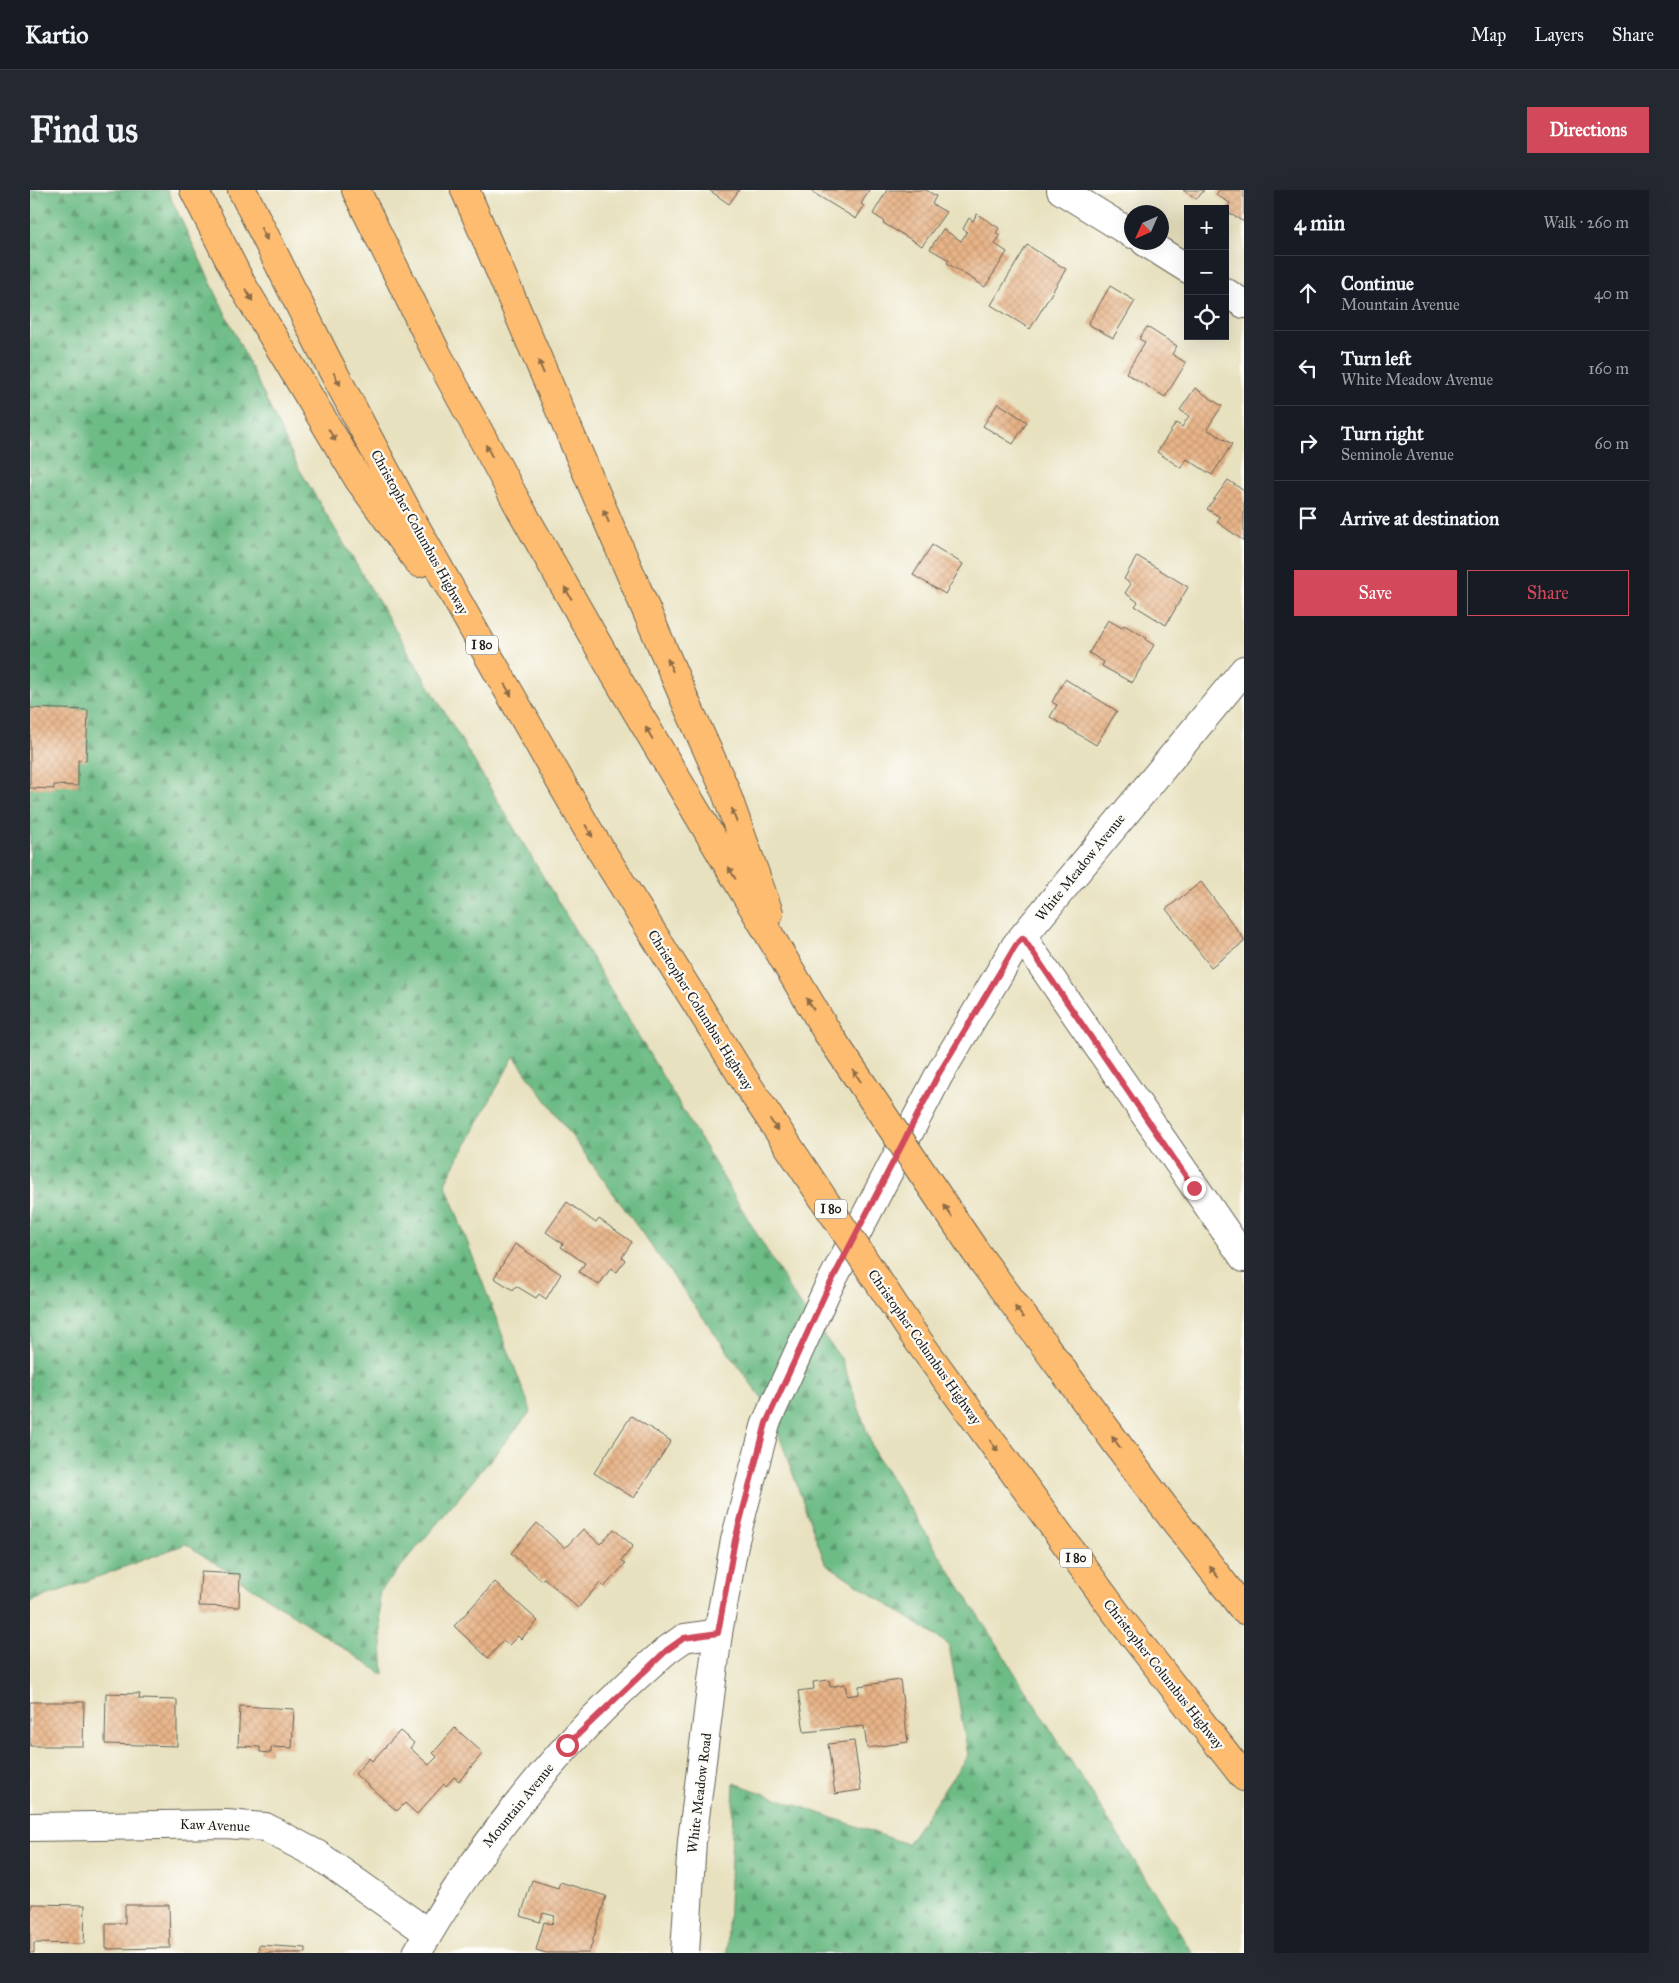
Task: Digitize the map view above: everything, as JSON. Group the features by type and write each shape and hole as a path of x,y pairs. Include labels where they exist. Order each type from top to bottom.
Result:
{"highway":[{"path":"194,190 241,283 358,480 489,657"},
{"name":"Christopher Columbus Highway","path":"242,190 325,356 409,514 489,657 587,828 747,1084 914,1335 1125,1624 1244,1777"},
{"path":"356,190 437,354 520,508 792,976 827,1032 975,1251 1151,1490 1244,1610"},
{"path":"465,190 724,787 792,976"}],"street":[{"path":"1061,190 1124,229"},
{"path":"1158,250 1184,266"},
{"path":"1229,295 1244,304"},
{"name":"White Meadow Avenue","path":"718,1633 735,1540 766,1423 826,1292 938,1075 1016,945 1066,882 1244,670"},
{"path":"1023,938 1244,1258"},
{"name":"Mountain Avenue","path":"422,1943 482,1850 567,1745 667,1650 684,1638 718,1633"},
{"name":"White Meadow Road","path":"685,1953 692,1841 718,1633"},
{"name":"Kaw Avenue","path":"30,1827 226,1824 265,1827 318,1854 422,1943"}],"green space":[{"path":"30,190 167,190 298,467 794,1296 842,1360 874,1452 1193,1953 727,1953 734,1783 907,1844 968,1755 949,1645 825,1563 770,1410 514,1056 445,1183 531,1411 379,1593 384,1675 186,1544 30,1602"}],"building":[{"path":"709,190 739,190 729,204"},
{"path":"814,190 869,190 861,204 864,206 856,219 812,192"},
{"path":"887,190 926,190 936,196 932,204 946,212 922,246 883,223 884,221 873,214"},
{"path":"1183,190 1204,190 1197,199"},
{"path":"1219,190 1244,190 1244,222 1229,213 1230,203 1216,195"},
{"path":"977,214 999,228 996,233 1000,236 995,244 1007,252 985,287 947,263 949,260 930,249 943,229 961,241 967,232 963,229 969,218 973,221"},
{"path":"1027,245 1066,269 1030,329 991,305"},
{"path":"1110,286 1135,301 1113,338 1088,324"},
{"path":"1147,327 1177,346 1172,354 1186,363 1165,397 1126,373 1145,342 1139,339"},
{"path":"1195,388 1222,406 1207,429 1232,444 1212,475 1187,459 1181,468 1157,452 1176,423 1182,427 1189,416 1180,410"},
{"path":"998,403 1027,422 1013,444 983,426"},
{"path":"1228,480 1244,491 1244,541 1217,522 1220,517 1207,509"},
{"path":"932,545 963,564 945,594 913,575"},
{"path":"1137,556 1188,587 1166,625 1135,606 1138,602 1125,593 1131,584 1124,579"},
{"path":"1108,620 1122,628 1124,625 1147,638 1146,640 1154,645 1132,683 1102,666 1104,662 1089,653"},
{"path":"1065,679 1117,711 1096,745 1050,717 1057,705 1052,702"},
{"path":"30,708 88,710 86,761 78,760 78,786 54,785 54,789 30,788"},
{"path":"1201,882 1244,939 1244,942 1211,967 1166,909"},
{"path":"567,1202 596,1223 599,1219 632,1242 622,1257 625,1260 617,1272 611,1268 599,1285 579,1272 585,1263 561,1247 563,1244 546,1232"},
{"path":"515,1244 561,1274 546,1299 539,1294 536,1298 516,1286 513,1290 494,1278"},
{"path":"631,1416 671,1441 634,1498 594,1473"},
{"path":"537,1523 565,1548 583,1529 600,1544 614,1529 633,1546 621,1561 625,1564 604,1587 600,1583 578,1608 544,1578 541,1580 511,1553"},
{"path":"201,1572 240,1574 239,1607 199,1606"},
{"path":"495,1582 538,1621 521,1639 518,1636 509,1645 503,1641 488,1658 454,1626"},
{"path":"829,1680 830,1687 845,1684 847,1696 859,1694 859,1686 900,1680 908,1742 867,1748 864,1726 804,1732 798,1691 814,1689 813,1682"},
{"path":"106,1693 140,1694 139,1699 177,1700 177,1746 105,1744"},
{"path":"30,1702 84,1702 83,1746 30,1746"},
{"path":"240,1706 294,1709 292,1748 271,1747 271,1753 260,1752 260,1747 238,1746"},
{"path":"455,1728 483,1753 459,1781 454,1777 446,1786 444,1784 417,1814 405,1803 397,1811 355,1774 369,1758 372,1761 400,1731 414,1743 410,1748 429,1765 437,1757 433,1753"},
{"path":"854,1741 861,1790 835,1794 828,1744"},
{"path":"532,1880 558,1888 560,1882 606,1896 589,1953 546,1953 536,1950 544,1922 552,1924 555,1916 543,1913 540,1922 521,1916"},
{"path":"32,1904 85,1905 84,1944 34,1943 34,1953 30,1953 30,1909 32,1909"},
{"path":"125,1905 169,1905 170,1948 106,1949 106,1923 125,1923"},
{"path":"259,1945 306,1948 306,1953 258,1953"}],"route":[{"path":"567,1745 667,1650 684,1638 718,1633 735,1540 766,1423 826,1292 938,1075 976,1009 1016,945 1023,938 1194,1188"}]}
